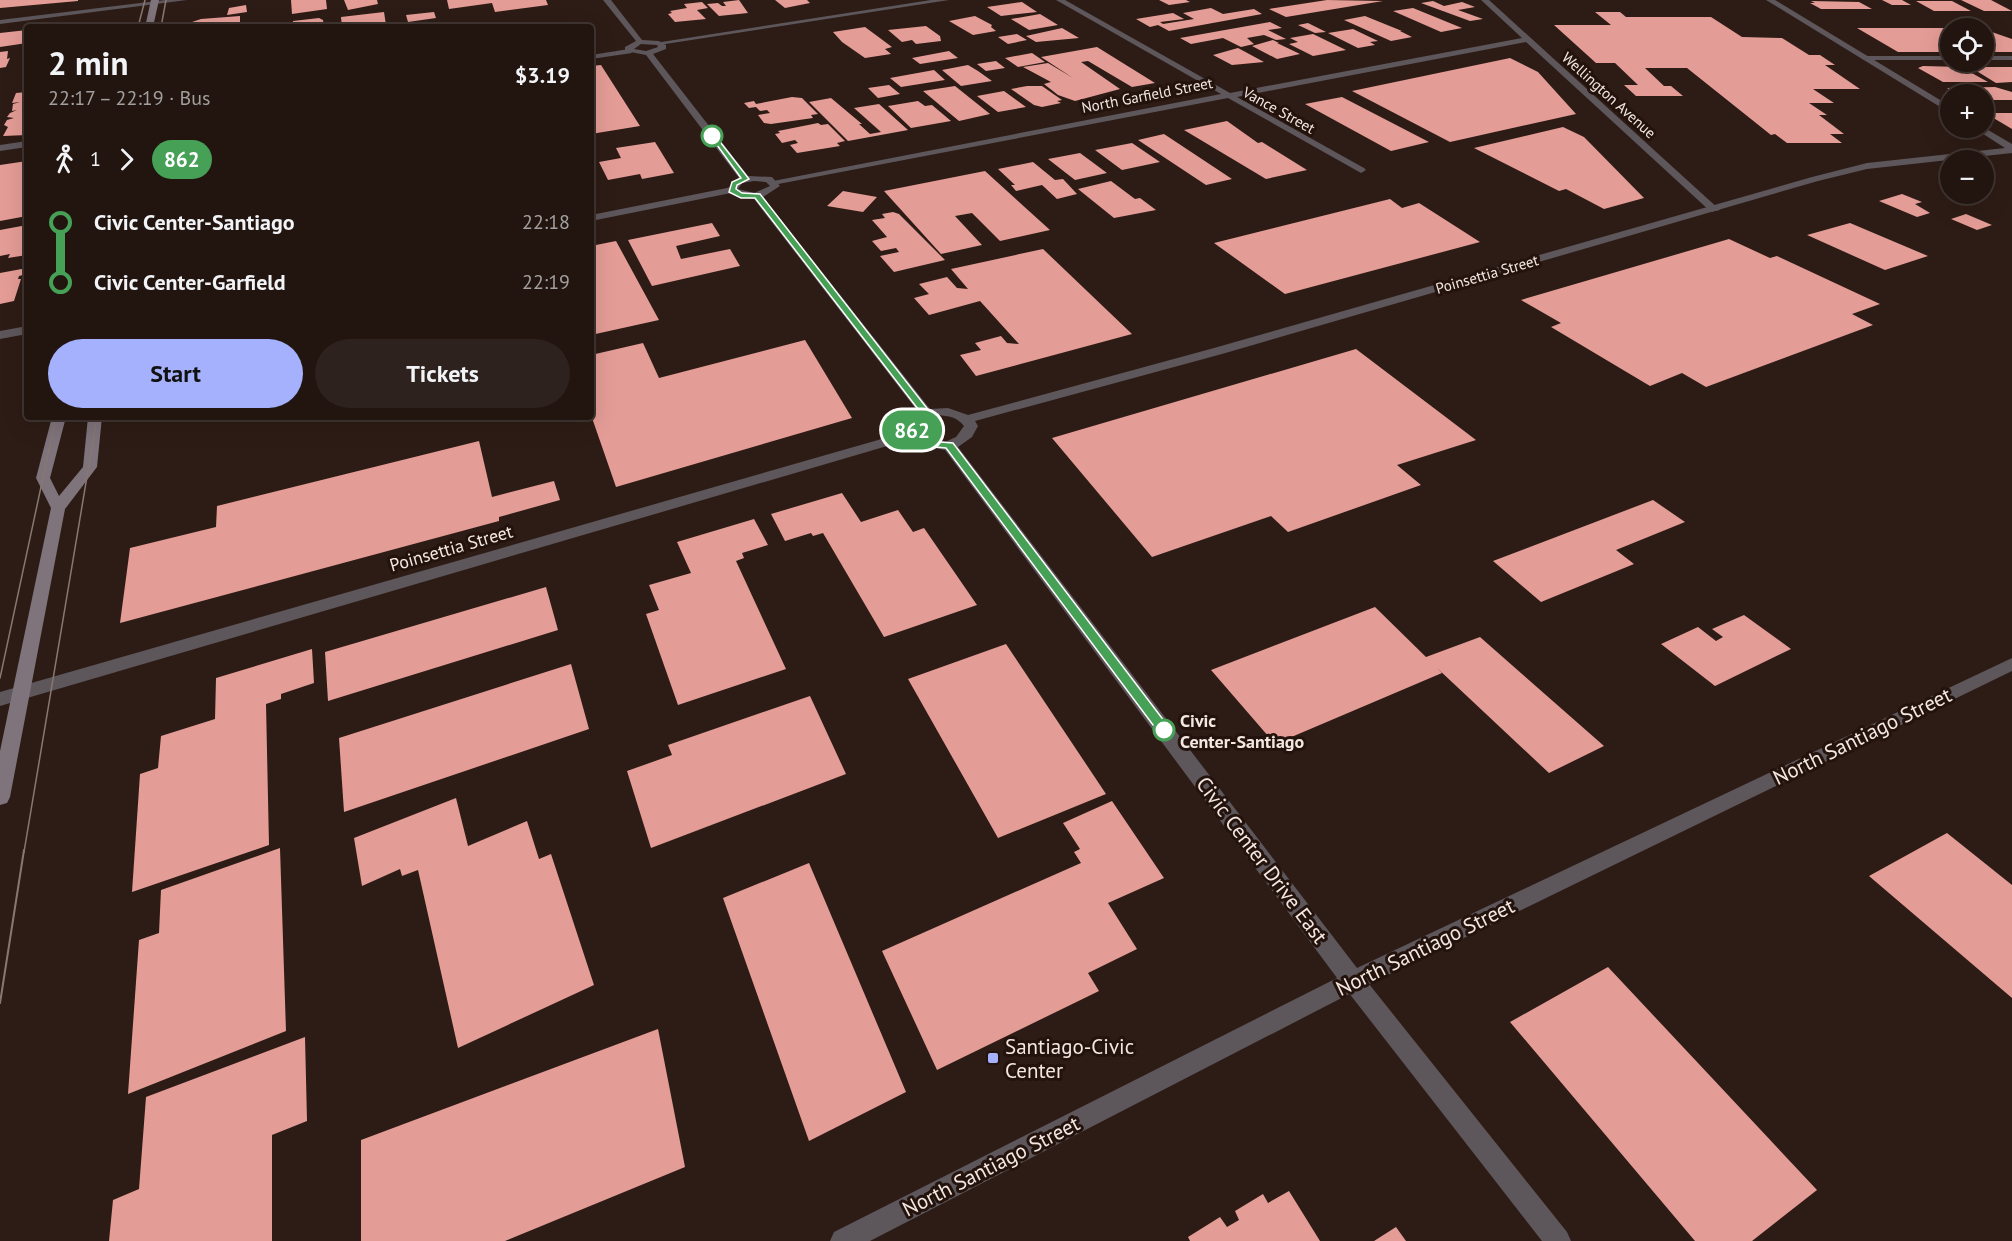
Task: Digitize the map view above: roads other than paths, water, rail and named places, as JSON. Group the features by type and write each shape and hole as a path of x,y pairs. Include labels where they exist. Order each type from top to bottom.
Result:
{"main road":[{"path":"151,24 155,2"},
{"path":"57,420 43,478 58,508"},
{"path":"0,797 19,693 58,508 90,467 95,420"}],"street":[{"path":"0,22 183,0"},
{"path":"607,0 640,42"},
{"path":"629,51 628,47 640,42 659,43 945,0"},
{"name":"Vance Street","path":"1060,0 1227,97 1361,170"},
{"name":"Wellington Avenue","path":"1485,0 1715,210"},
{"path":"1770,0 1940,104"},
{"name":"North Garfield Street","path":"773,182 1527,39"},
{"path":"594,57 629,51 648,53 663,47 659,43"},
{"path":"648,53 745,179"},
{"path":"1864,58 1940,58"},
{"path":"1994,58 2012,58"},
{"path":"1994,138 2012,149"},
{"path":"0,148 24,144"},
{"name":"Poinsettia Street","path":"967,419 1867,166 2012,149"},
{"path":"594,217 732,190 741,195 757,196 773,190 775,186 773,182 762,178 745,179 734,184 732,190"},
{"path":"757,196 927,414"},
{"path":"0,335 24,331"},
{"path":"948,412 967,419 970,426 968,434 962,441 949,445 927,444 913,434 914,423 927,414 948,412"},
{"name":"Poinsettia Street","path":"0,699 913,434"},
{"name":"Civic Center Drive East","path":"949,445 1353,981 1558,1241"},
{"name":"North Santiago Street","path":"843,1241 1353,981 2012,664"}],"tram line":[{"path":"139,24 145,0"},
{"path":"162,24 166,0"},
{"path":"0,678 55,420"},
{"path":"24,852 96,420"},
{"path":"0,1003 24,850"}],"place":[{"name":"Civic Center-Santiago","path":"1164,730"},
{"name":"Santiago-Civic Center","path":"993,1058"}]}
